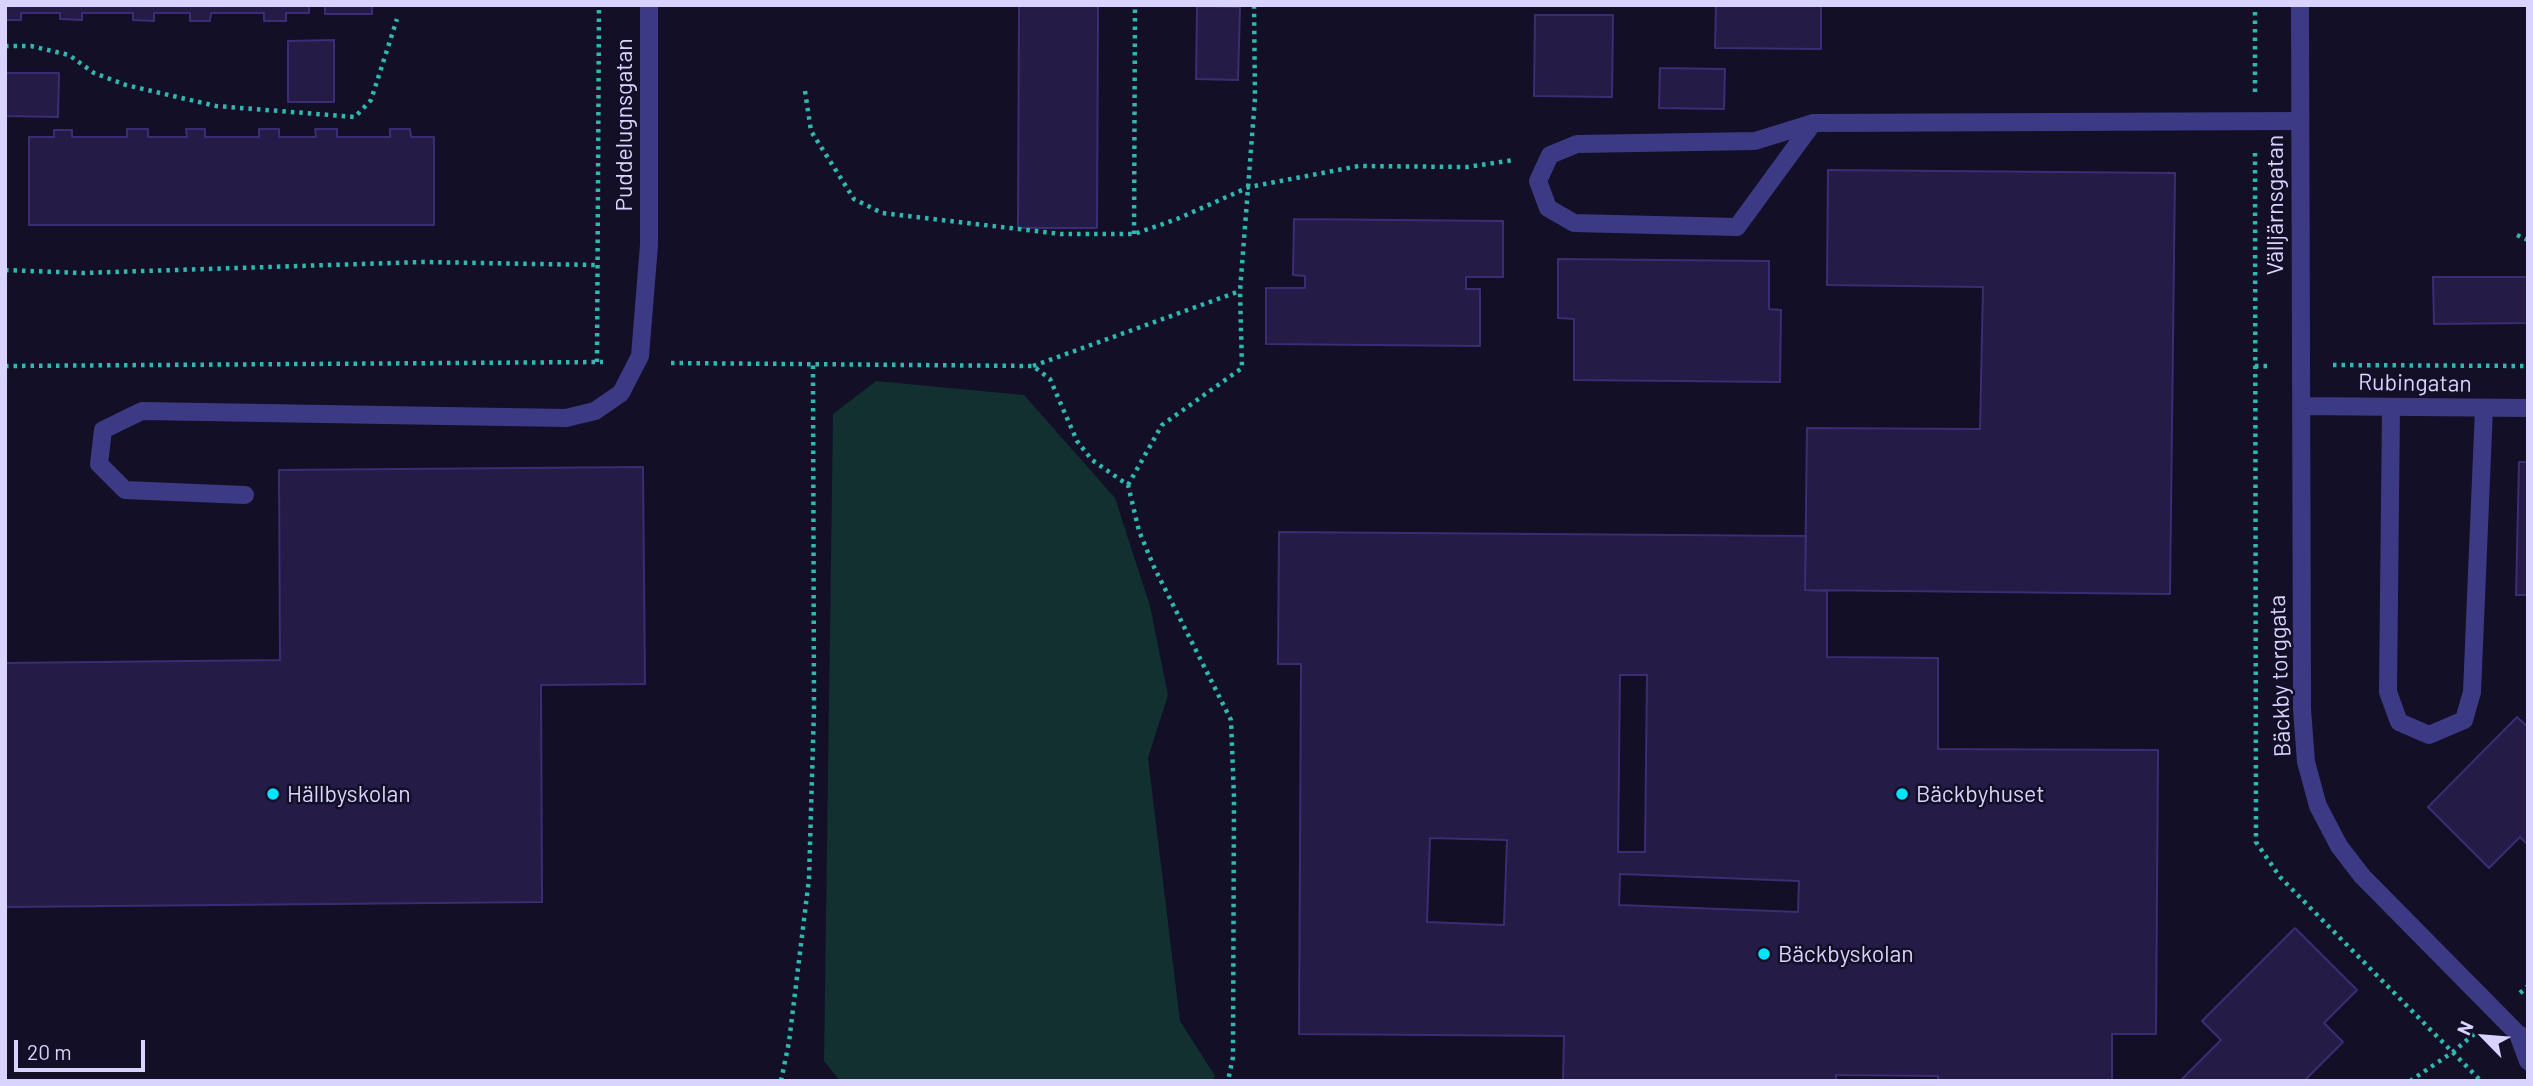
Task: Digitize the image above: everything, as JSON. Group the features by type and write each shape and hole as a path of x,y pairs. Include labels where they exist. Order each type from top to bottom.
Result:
{"street":[{"name":"Puddelugnsgatan","path":"245,495 125,490 99,464 103,430 142,411 566,418 594,411 621,393 640,356 649,245 649,5"},
{"name":"Välljärnsgatan","path":"2300,5 2301,406"},
{"path":"1813,123 1737,227 1574,223 1548,208 1538,181 1550,155 1577,144 1755,141 1813,123 2300,121"},
{"name":"Rubingatan","path":"2301,406 2528,408"},
{"name":"Bäckby torggata","path":"2301,406 2302,709 2305,762 2318,806 2339,846 2362,876 2523,1036 2528,1061"},
{"path":"2391,407 2388,692 2399,722 2429,735 2464,720 2472,692 2484,408"}],"path":[{"path":"597,362 599,5"},
{"path":"1133,234 1135,5"},
{"path":"1128,485 1162,425 1242,368 1240,291 1255,98 1254,5"},
{"path":"2255,5 2256,842 2280,877 2481,1081"},
{"path":"5,46 31,46 69,55 94,73 126,85 216,106 355,117 372,100 397,19"},
{"path":"805,91 811,131 854,199 882,213 1061,233 1133,234 1249,187 1359,166 1467,167 1550,155"},
{"path":"2517,235 2528,240"},
{"path":"5,270 82,273 423,262 596,265"},
{"path":"5,366 637,362 1033,366 1240,291"},
{"path":"781,1081 789,1042 809,878 814,709 813,364"},
{"path":"1033,366 1050,379 1077,441 1092,460 1128,485 1139,531 1154,566 1231,720 1234,797 1233,1057 1228,1081"},
{"path":"2255,366 2528,366"},
{"path":"2410,1081 2453,1052"}],"green space":[{"path":"876,381 1024,395 1115,498 1150,606 1168,695 1148,758 1180,1021 1215,1076 1212,1081 840,1081 824,1061 833,414"}],"building":[{"path":"5,5 309,5 309,13 286,13 286,21 264,21 264,13 211,13 210,21 190,21 190,13 154,13 154,21 133,20 133,13 82,13 82,20 60,19 60,13 21,13 21,20 5,20"},
{"path":"325,5 372,5 372,14 325,14"},
{"path":"1019,5 1098,5 1097,228 1018,228"},
{"path":"1716,5 1821,5 1821,49 1715,48"},
{"path":"1197,6 1240,7 1238,80 1196,79"},
{"path":"1535,15 1613,15 1612,97 1534,96"},
{"path":"334,40 334,102 288,102 288,41"},
{"path":"1660,68 1725,69 1724,109 1659,108"},
{"path":"5,73 59,73 58,117 5,116"},
{"path":"127,129 148,129 148,137 187,137 186,129 205,129 205,137 259,137 259,129 279,129 279,137 316,137 315,129 337,129 337,137 390,137 390,129 410,129 411,137 434,137 434,225 29,225 29,137 54,137 54,130 72,130 72,137 127,137"},
{"path":"1828,170 2175,173 2170,594 1805,590 1807,428 1980,429 1983,287 1827,285"},
{"path":"1294,219 1503,221 1503,277 1466,277 1466,289 1480,289 1480,346 1266,344 1266,288 1305,288 1305,276 1293,275"},
{"path":"1558,259 1769,261 1769,309 1781,310 1780,382 1574,380 1574,319 1558,318"},
{"path":"2433,277 2528,277 2528,323 2434,324"},
{"path":"2519,462 2528,462 2528,595 2516,595"},
{"name":"Hällbyskolan","path":"643,467 645,684 541,685 542,902 5,907 5,663 280,660 279,470"},
{"name":"Bäckbyhuset","path":"1279,532 1806,536 1805,590 1827,591 1827,657 1938,658 1938,749 2158,750 2156,1034 2112,1034 2112,1081 1938,1081 1938,1076 1836,1075 1836,1081 1563,1081 1564,1036 1299,1034 1301,664 1278,664","holes":["1620,675 1647,675 1645,852 1618,852","1430,838 1507,840 1504,925 1427,922","1620,874 1799,881 1798,912 1619,905"]},
{"path":"2517,717 2528,727 2528,845 2520,837 2489,868 2428,807"},
{"path":"2295,928 2357,990 2324,1023 2343,1042 2304,1081 2180,1081 2221,1040 2202,1021"}],"place":[{"name":"Hällbyskolan","path":"273,794"},
{"name":"Bäckbyhuset","path":"1902,794"},
{"name":"Bäckbyskolan","path":"1764,954"}]}
